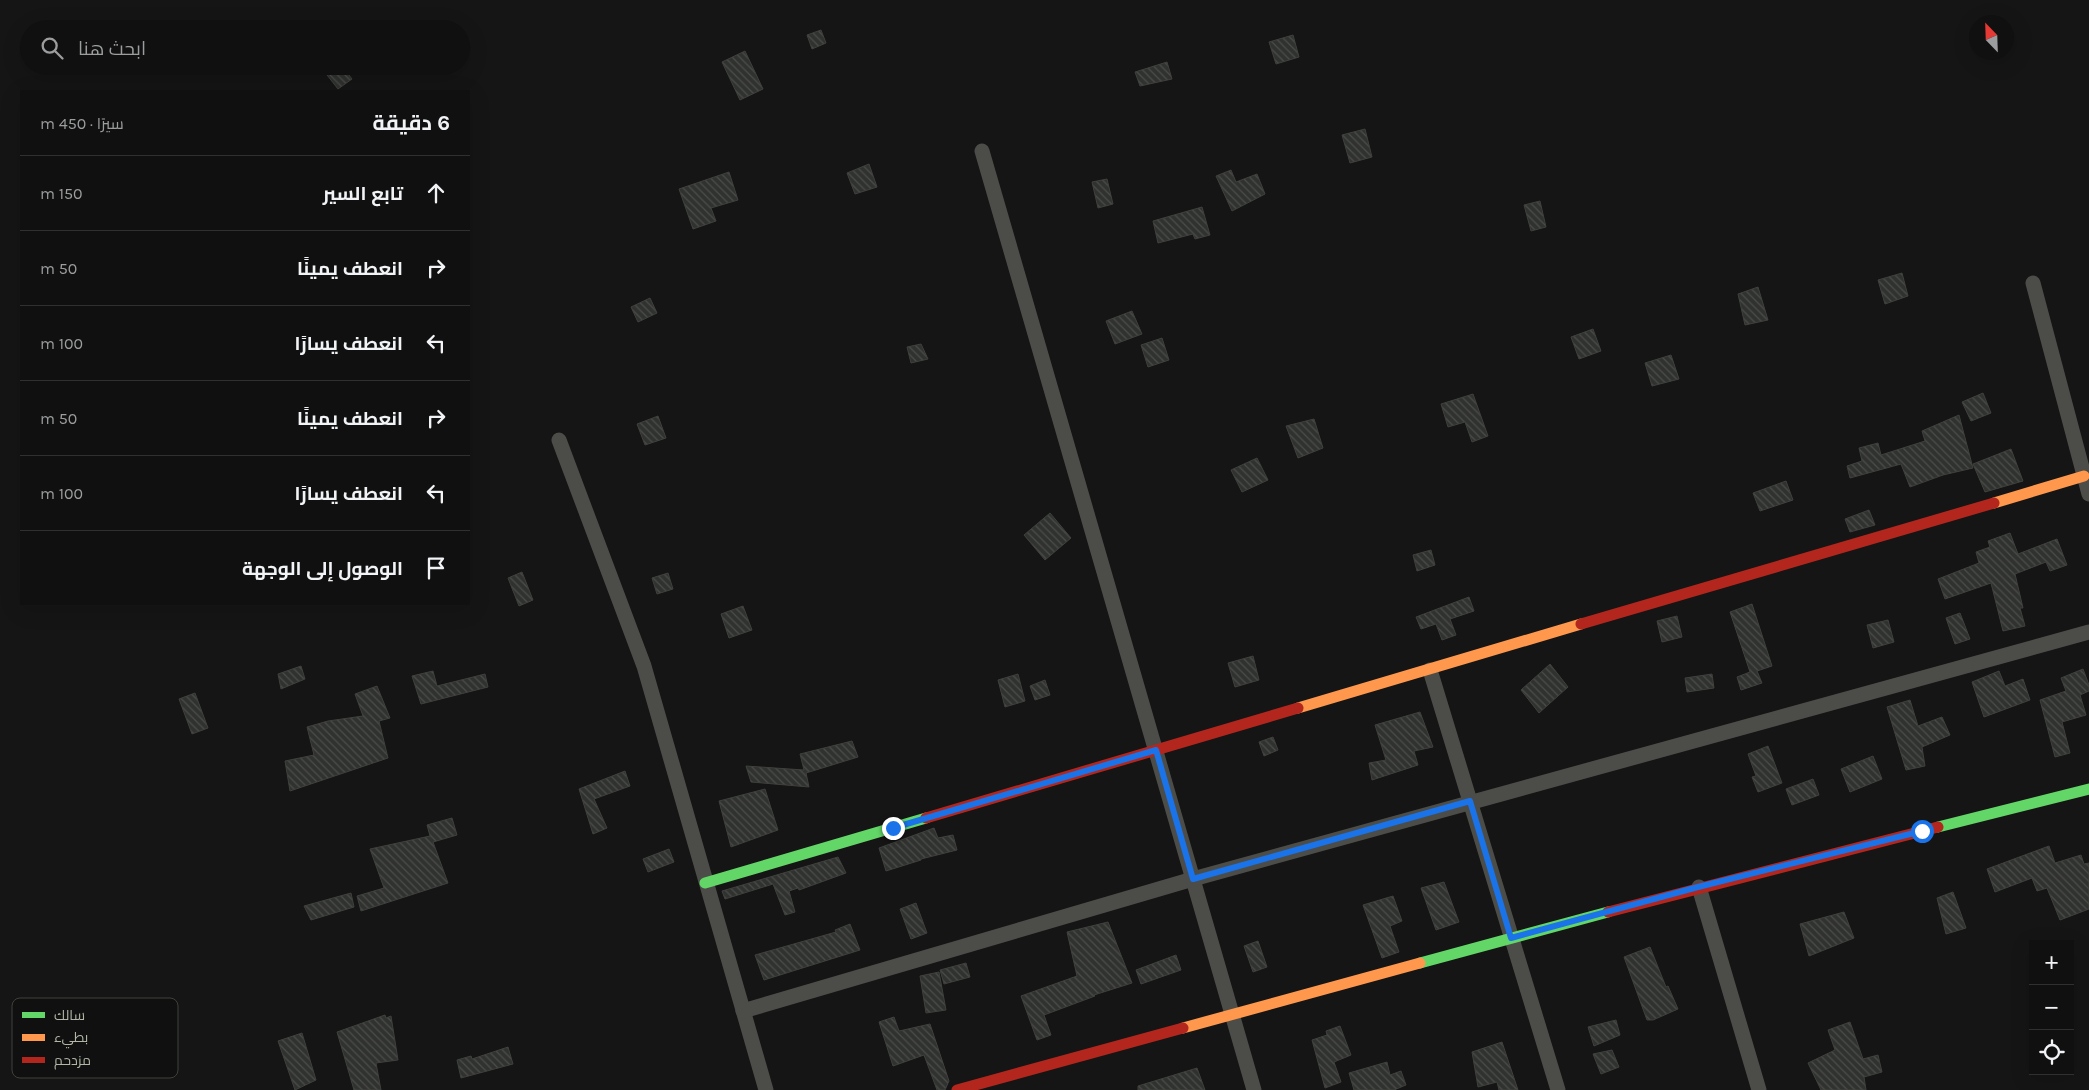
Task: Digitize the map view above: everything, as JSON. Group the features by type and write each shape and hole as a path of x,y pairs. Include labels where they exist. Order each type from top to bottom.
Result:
{"street":[{"path":"982,151 1254,1090"},
{"path":"2033,283 2089,494"},
{"path":"558,440 644,666 766,1090"},
{"path":"705,883 2084,476"},
{"path":"743,1011 1193,879 1470,801 2089,632"},
{"path":"1430,670 1558,1090"},
{"path":"957,1090 1698,887 2089,789"},
{"path":"1698,887 1759,1090"}],"building":[{"path":"821,30 826,43 812,49 807,35"},
{"path":"1293,35 1299,57 1276,64 1269,42"},
{"path":"745,51 763,89 740,100 722,62"},
{"path":"1167,62 1172,79 1140,86 1135,72"},
{"path":"327,75 349,75 352,79 338,89"},
{"path":"1365,129 1372,157 1350,163 1342,135"},
{"path":"869,164 877,187 855,194 847,173"},
{"path":"1231,170 1236,182 1257,174 1265,194 1232,211 1216,176"},
{"path":"729,172 738,200 711,208 716,221 693,229 679,189"},
{"path":"1107,179 1113,204 1098,208 1092,182"},
{"path":"1540,201 1546,227 1531,231 1524,205"},
{"path":"1202,207 1210,235 1195,239 1193,234 1158,243 1153,221"},
{"path":"1902,273 1908,296 1885,304 1878,280"},
{"path":"1758,287 1768,320 1745,325 1738,294"},
{"path":"650,298 657,313 638,322 631,307"},
{"path":"1132,311 1142,334 1115,344 1106,321"},
{"path":"1593,329 1601,351 1579,359 1571,337"},
{"path":"1162,338 1169,360 1148,367 1141,345"},
{"path":"921,344 928,359 911,363 907,347"},
{"path":"1671,355 1679,379 1652,386 1645,363"},
{"path":"1983,393 1991,413 1971,421 1962,402"},
{"path":"1473,394 1488,436 1472,442 1465,422 1448,427 1441,404"},
{"path":"1959,415 1973,468 1943,475 1910,487 1901,464 1850,478 1847,466 1862,461 1859,448 1878,443 1881,455 1925,441 1922,431"},
{"path":"658,416 666,438 645,445 637,424"},
{"path":"1314,419 1323,448 1298,458 1286,426"},
{"path":"2011,449 2023,481 1985,492 1973,464"},
{"path":"1257,458 1268,480 1242,492 1231,470"},
{"path":"1786,481 1793,500 1760,511 1753,493"},
{"path":"1869,510 1875,525 1850,532 1845,519"},
{"path":"1050,513 1071,538 1045,560 1024,535"},
{"path":"2010,533 2018,554 2057,539 2067,565 2050,571 2046,562 2015,574 2023,608 2020,608 2025,626 2003,631 1991,583 1945,599 1938,579 1979,563 1976,552 1990,547 1988,541"},
{"path":"1431,550 1435,565 1417,571 1413,555"},
{"path":"522,572 533,600 519,606 508,578"},
{"path":"668,573 673,589 657,594 652,578"},
{"path":"1469,597 1474,611 1450,619 1456,635 1442,640 1436,624 1421,629 1416,617"},
{"path":"1752,604 1772,666 1757,671 1762,683 1741,690 1737,677 1750,672 1730,612"},
{"path":"743,606 752,630 729,638 721,614"},
{"path":"1960,613 1970,639 1955,644 1946,618"},
{"path":"1677,616 1682,637 1662,642 1657,621"},
{"path":"1888,620 1894,642 1873,648 1867,625"},
{"path":"1253,656 1259,680 1235,687 1228,663"},
{"path":"1550,664 1568,687 1539,713 1521,690"},
{"path":"301,666 305,679 281,689 278,674"},
{"path":"2083,669 2089,685 2089,691 2080,695 2086,715 2062,722 2070,753 2055,757 2040,700 2066,691 2061,678"},
{"path":"433,671 437,686 485,674 488,687 421,704 412,676"},
{"path":"1999,671 2005,686 2023,679 2030,700 1984,717 1972,682"},
{"path":"1018,674 1025,701 1005,707 998,680"},
{"path":"1712,674 1714,688 1687,692 1685,678"},
{"path":"1045,680 1050,695 1035,700 1030,686"},
{"path":"377,686 390,718 379,721 388,758 290,791 285,761 314,755 307,727 328,721 363,716 355,694"},
{"path":"195,693 208,728 192,734 179,699"},
{"path":"1910,700 1918,726 1942,717 1950,735 1922,747 1925,766 1906,770 1887,707"},
{"path":"1420,712 1433,747 1414,751 1418,765 1372,780 1369,763 1386,760 1375,725"},
{"path":"1273,737 1278,750 1264,756 1259,742"},
{"path":"852,741 858,757 806,773 809,787 751,782 746,766 804,770 800,754"},
{"path":"1768,746 1782,783 1758,792 1752,777 1756,776 1748,754"},
{"path":"1873,756 1882,779 1850,792 1841,769"},
{"path":"625,771 630,786 594,799 607,828 593,834 579,789"},
{"path":"1813,779 1819,795 1792,805 1786,789"},
{"path":"765,789 778,830 731,847 719,801"},
{"path":"452,818 457,835 433,842 448,883 361,911 357,896 384,888 370,849 430,836 427,825"},
{"path":"934,828 938,838 953,835 957,850 921,859 886,871 879,848"},
{"path":"2049,846 2055,863 2081,855 2084,864 2089,863 2089,909 2060,920 2047,888 2037,891 2032,878 1995,892 1987,869"},
{"path":"669,849 674,862 648,872 643,859"},
{"path":"838,857 846,873 799,890 798,888 789,891 795,912 785,915 773,884 725,899 722,891"},
{"path":"1444,882 1459,922 1436,930 1421,888"},
{"path":"1953,892 1966,928 1946,934 1937,898"},
{"path":"351,893 354,907 311,920 304,906"},
{"path":"1393,896 1402,921 1390,926 1399,952 1382,958 1363,905"},
{"path":"916,903 927,933 911,939 900,909"},
{"path":"1844,912 1854,938 1809,956 1800,924"},
{"path":"1108,922 1132,983 1094,995 1044,1015 1051,1035 1037,1040 1021,996 1077,976 1067,932"},
{"path":"850,924 860,950 764,980 755,955 836,932 835,930"},
{"path":"1258,941 1267,967 1253,972 1244,946"},
{"path":"1650,947 1666,987 1668,986 1678,1009 1653,1020 1647,1020 1624,957"},
{"path":"1176,955 1181,970 1141,984 1136,970"},
{"path":"966,963 970,977 944,984 940,970"},
{"path":"939,972 946,1010 926,1013 920,976"},
{"path":"385,1015 386,1018 391,1016 398,1060 376,1063 381,1090 354,1090 337,1032"},
{"path":"894,1017 899,1031 930,1024 949,1081 945,1090 937,1090 924,1055 893,1066 879,1022"},
{"path":"1616,1020 1620,1035 1594,1046 1588,1027"},
{"path":"1850,1022 1863,1059 1878,1055 1882,1072 1864,1077 1866,1090 1821,1090 1808,1063 1835,1050 1828,1030"},
{"path":"1340,1026 1351,1055 1334,1062 1341,1082 1325,1088 1312,1040 1327,1035 1326,1031"},
{"path":"302,1033 316,1080 295,1090 278,1041"},
{"path":"1502,1042 1518,1090 1499,1090 1497,1082 1478,1087 1472,1052"},
{"path":"508,1047 513,1064 461,1078 457,1060 471,1056 472,1059"},
{"path":"1612,1050 1619,1067 1601,1074 1593,1054"},
{"path":"1387,1062 1390,1075 1401,1071 1406,1085 1394,1090 1354,1090 1349,1073"},
{"path":"1197,1068 1205,1090 1138,1090 1138,1086"}],"traffic: fast":[{"path":"1938,827 2089,789"},
{"path":"705,883 926,818"},
{"path":"1420,963 1608,912"}],"traffic: slow":[{"path":"1994,503 2084,476"},
{"path":"1298,708 1581,624"},
{"path":"1183,1028 1420,963"}],"traffic: jam":[{"path":"1581,624 1994,503"},
{"path":"926,818 1298,708"},
{"path":"1608,912 1938,827"},
{"path":"957,1090 1183,1028"}],"route":[{"path":"893,828 1156,750 1193,879 1470,801 1511,938 1698,887 1922,831"}]}
